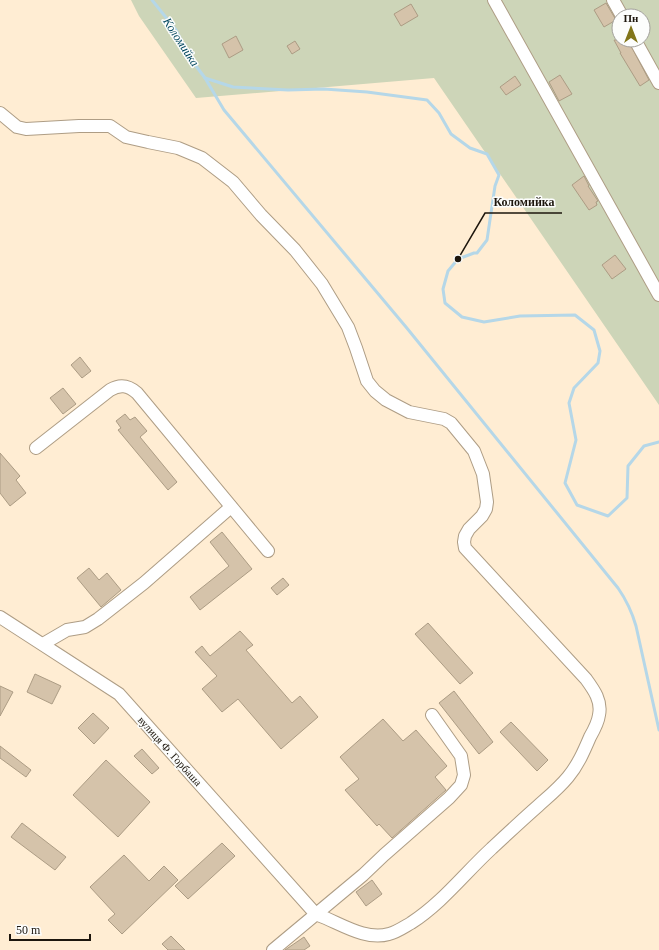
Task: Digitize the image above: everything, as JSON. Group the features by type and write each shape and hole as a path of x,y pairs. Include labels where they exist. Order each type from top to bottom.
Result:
{"street":[{"path":"494,0 659,295"},
{"path":"639,48 659,83"},
{"path":"0,113 17,127 26,129 110,126 126,137 178,148 202,158 233,182 295,250 322,284 348,327 367,381 375,391 386,400 409,412 444,419 451,423 474,451 483,474 487,502 486,509 482,516 469,529 465,536 464,542 466,548 586,679 594,690 598,699 600,715 578,763 568,777 490,850 425,914 389,934 377,936 365,935 316,914"},
{"path":"36,448 110,390 119,386 129,387 137,393 268,551"},
{"path":"43,644 67,630 85,627 98,619 150,578 231,507"},
{"name":"вулиця Ф. Горбаша","path":"0,616 119,694 316,914"},
{"path":"273,950 363,875 449,798 461,785 464,775 461,756 432,715"}],"green space":[{"path":"131,0 659,0 659,405 434,78 196,98 139,16"}],"building":[{"path":"606,3 611,12 611,23 604,27 594,10"},
{"path":"411,4 418,16 401,26 394,14"},
{"path":"236,36 243,50 229,58 222,44"},
{"path":"295,41 300,49 292,54 287,46"},
{"path":"618,48 632,48 649,80 640,86"},
{"path":"560,75 572,94 559,101 549,82"},
{"path":"515,76 521,85 506,95 500,87"},
{"path":"584,176 588,186 598,201 596,202 597,205 589,210 572,185"},
{"path":"615,255 626,269 612,279 602,265"},
{"path":"80,357 91,371 82,378 71,365"},
{"path":"63,388 76,404 63,414 50,398"},
{"path":"125,414 130,420 135,417 147,431 140,437 177,482 168,490 118,430 121,428 116,421"},
{"path":"0,453 20,476 16,480 26,493 10,506 0,493"},
{"path":"222,532 252,569 200,610 190,597 229,566 210,542"},
{"path":"89,568 99,580 107,573 121,590 101,607 77,578"},
{"path":"283,578 289,585 277,595 271,588"},
{"path":"428,623 473,673 460,684 415,634"},
{"path":"240,631 253,645 246,650 292,703 300,696 318,717 281,749 238,699 222,712 202,689 217,676 195,652 202,646 210,656"},
{"path":"35,674 61,686 52,704 27,692"},
{"path":"0,686 13,692 0,716"},
{"path":"454,691 493,742 479,754 439,703"},
{"path":"93,713 109,728 94,744 78,728"},
{"path":"383,719 403,741 416,730 447,766 435,777 446,790 392,838 379,824 377,826 345,790 359,779 340,757"},
{"path":"511,722 548,760 537,771 500,732"},
{"path":"0,746 31,770 26,777 0,758"},
{"path":"142,749 159,768 152,774 134,756"},
{"path":"106,760 150,802 118,837 73,795"},
{"path":"22,823 66,857 55,870 11,837"},
{"path":"222,843 235,856 188,899 175,886"},
{"path":"124,855 149,881 164,866 178,880 122,934 108,920 115,914 90,887"},
{"path":"372,880 382,894 366,906 356,892"},
{"path":"171,936 185,950 168,950 162,944"},
{"path":"304,937 310,946 304,950 285,950"}],"waterway":[{"name":"Коломийка","path":"152,0 176,30 190,58 205,78 233,87 288,90 324,89 367,92 427,100 439,113 451,134 470,148 487,154 499,175 495,186 487,240 477,253 458,259 448,271 443,289 445,303 462,317 484,322 520,316 575,315 594,330 600,351 598,363 574,388 569,403 576,440 565,483 577,505 608,516 627,498 628,466 644,446 659,442"},
{"path":"205,78 224,110 406,327 618,588 629,607 636,626 659,730"}],"place":[{"name":"Коломийка","path":"458,259"}]}
